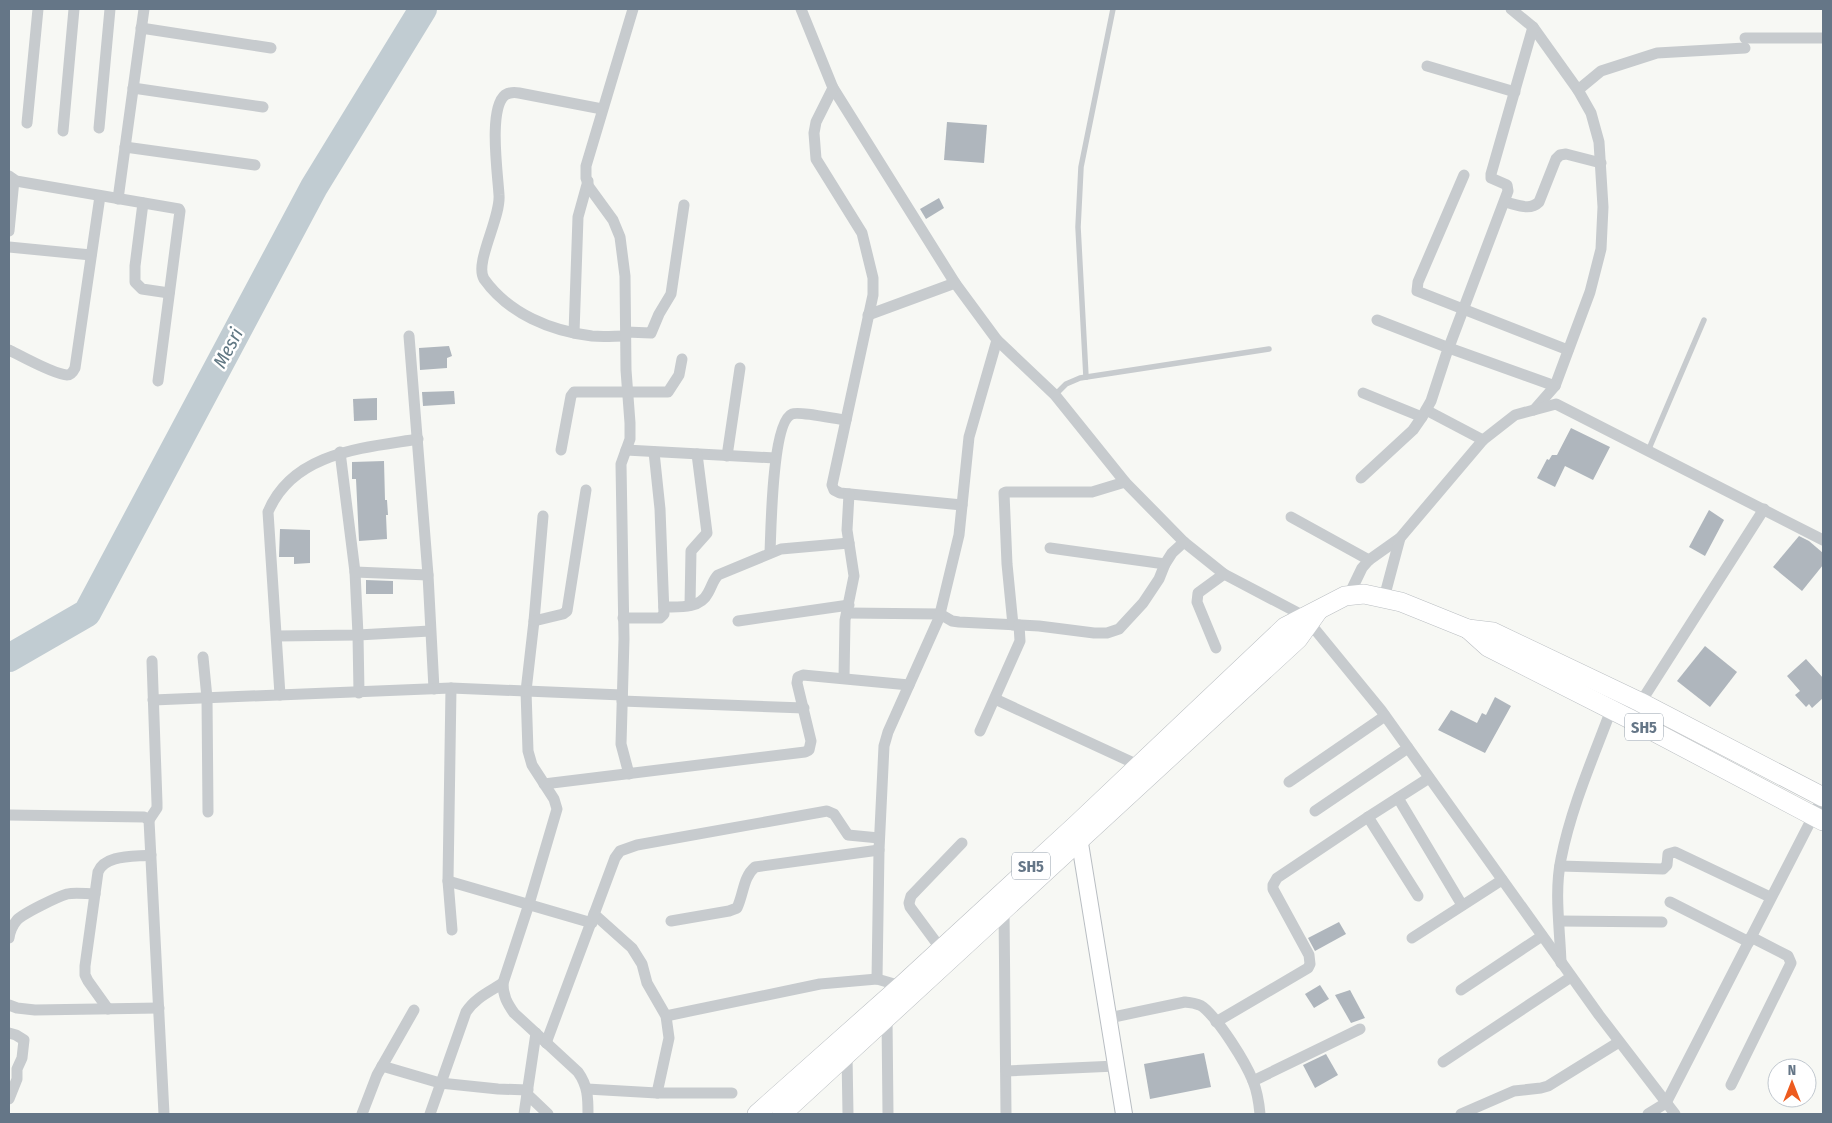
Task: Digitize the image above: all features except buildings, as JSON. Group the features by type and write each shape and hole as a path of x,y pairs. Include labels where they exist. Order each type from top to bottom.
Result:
{"main road":[{"name":"SH5","path":"782,1114 1004,909 1078,832 1138,765 1285,627 1312,616 1349,595 1364,594 1400,602 1468,629 1493,632 1640,702 1823,797"},
{"name":"SH5","path":"757,1114 941,948 1078,832 1298,639 1312,616"},
{"name":"SH5","path":"1468,629 1488,648 1630,719 1818,818"}],"street":[{"path":"27,123 38,9"},
{"path":"63,131 74,9"},
{"path":"99,128 110,9"},
{"path":"118,198 144,9"},
{"path":"629,774 621,744 623,618 621,464 630,439 625,276 620,237 613,220 589,187 586,166 633,9"},
{"path":"801,9 833,88 955,283 997,340 1055,395 1125,482 1184,542 1224,574 1312,616 1571,977 1675,1114"},
{"path":"1511,9 1533,27 1578,90 1591,113 1600,142 1603,207 1601,248 1590,292 1555,386 1534,410"},
{"path":"1361,478 1413,430 1424,413 1464,310 1505,202 1508,186 1492,178 1490,174 1533,27"},
{"path":"141,28 271,48"},
{"path":"1578,90 1601,71 1657,53 1745,43 1823,38"},
{"path":"1427,66 1514,92"},
{"path":"133,88 263,107"},
{"path":"833,88 816,122 814,147 816,159 862,233 872,278 872,295 832,486 834,490 840,493 962,505"},
{"path":"602,110 512,92 503,98 499,106 495,151 499,205 481,264 481,273 485,280 509,305 532,320 574,333 593,336 651,333 659,314 671,294 684,205"},
{"path":"125,147 255,165"},
{"path":"1505,202 1530,208 1540,202 1556,159 1560,155 1566,154 1601,163"},
{"path":"1464,175 1416,288 1420,294 1568,350"},
{"path":"9,231 11,178 100,196 179,209 158,381"},
{"path":"574,333 578,217 588,181"},
{"path":"9,350 58,374 69,375 75,368 100,196"},
{"path":"143,203 135,266 135,282 142,289 169,293"},
{"path":"9,247 91,255"},
{"path":"868,315 955,283"},
{"path":"1376,320 1555,386"},
{"path":"409,336 428,575 434,689"},
{"path":"877,979 878,850 884,746 888,732 938,619 959,535 968,437 997,340"},
{"path":"561,450 571,396 574,392 628,390 668,392 679,375 682,358"},
{"path":"727,456 740,368"},
{"path":"1363,393 1424,413 1483,440"},
{"path":"1349,595 1362,568 1369,560 1400,538 1483,440 1516,415 1556,404 1823,540"},
{"path":"770,553 775,458 785,422 792,414 797,413 846,420"},
{"path":"280,695 268,512 272,502 284,487 306,467 340,452 418,439"},
{"path":"626,450 775,458"},
{"path":"340,452 355,572 359,693"},
{"path":"623,618 660,618 664,614 660,509 654,452"},
{"path":"690,605 691,551 707,533 697,454"},
{"path":"980,731 1020,641 1007,564 1004,493 1092,492 1125,482"},
{"path":"534,621 563,614 567,611 586,490"},
{"path":"844,678 845,620 854,576 847,530 849,494"},
{"path":"1630,719 1764,509"},
{"path":"543,516 527,687 530,758 554,799 557,809 503,983 503,994 514,1013 578,1072 587,1089 588,1114"},
{"path":"1291,517 1369,560"},
{"path":"1384,598 1400,538"},
{"path":"738,621 848,609 959,622 1107,633 1119,628 1144,603 1172,553 1184,542"},
{"path":"664,607 701,602 718,575 781,549 849,543"},
{"path":"1050,548 1165,564"},
{"path":"355,572 428,575"},
{"path":"1216,648 1196,602 1196,597 1224,574"},
{"path":"276,636 358,635 430,631"},
{"path":"203,657 207,698 208,812"},
{"path":"152,661 157,804 149,820 164,1114"},
{"path":"544,784 805,752 809,750 811,741 797,683 798,677 803,675 909,684"},
{"path":"153,700 451,688 527,687 622,698 804,708"},
{"path":"451,688 448,881 452,930"},
{"path":"995,699 1138,765"},
{"path":"1561,963 1558,884 1560,866 1570,823 1611,710"},
{"path":"1289,782 1385,716"},
{"path":"1315,811 1408,748"},
{"path":"1216,1022 1308,968 1310,964 1309,955 1273,889 1274,881 1429,778"},
{"path":"1648,1114 1666,1103 1770,897 1818,818 1823,797"},
{"path":"1398,798 1462,906"},
{"path":"546,1043 615,858 620,851 827,811 834,814 848,835 879,838"},
{"path":"9,815 144,817 149,820"},
{"path":"1368,817 1418,896"},
{"path":"1078,832 1124,1114"},
{"path":"941,948 909,903 911,896 962,843"},
{"path":"671,921 729,912 737,908 748,872 755,867 878,850"},
{"path":"1560,866 1663,869 1667,865 1668,854 1675,852 1770,897"},
{"path":"108,1009 85,975 98,872 105,862 111,860 151,855"},
{"path":"1412,938 1502,880"},
{"path":"448,881 529,904 593,918 632,948 642,964 647,983 666,1016 669,1038 657,1093"},
{"path":"9,938 11,928 25,914 65,895 77,893 95,894"},
{"path":"1670,902 1788,956 1791,963 1731,1085"},
{"path":"1004,909 1006,1114"},
{"path":"1560,921 1662,922"},
{"path":"1461,990 1542,936"},
{"path":"1443,1062 1571,977"},
{"path":"666,1016 820,984 877,979 901,986"},
{"path":"430,1114 466,1012 471,1004 503,983"},
{"path":"1109,1018 1185,1002 1203,1007 1246,1064 1253,1081 1260,1114"},
{"path":"9,1005 35,1010 159,1008"},
{"path":"362,1114 377,1075 414,1010"},
{"path":"887,1018 888,1114"},
{"path":"1253,1081 1360,1029"},
{"path":"9,1033 24,1040 22,1058 17,1069 17,1079 9,1099"},
{"path":"524,1114 536,1033"},
{"path":"1461,1114 1514,1091 1548,1086 1619,1042"},
{"path":"847,1055 848,1114"},
{"path":"382,1066 440,1083 527,1092 548,1114"},
{"path":"1006,1071 1116,1066"},
{"path":"587,1089 657,1093 732,1093"}],"lane":[{"path":"1086,378 1078,227 1081,167 1112,9"},
{"path":"1648,451 1704,320"},
{"path":"1055,395 1066,384 1086,378 1269,349"}],"waterway":[{"name":"Mesri","path":"9,658 87,613 314,187 423,9"}]}
